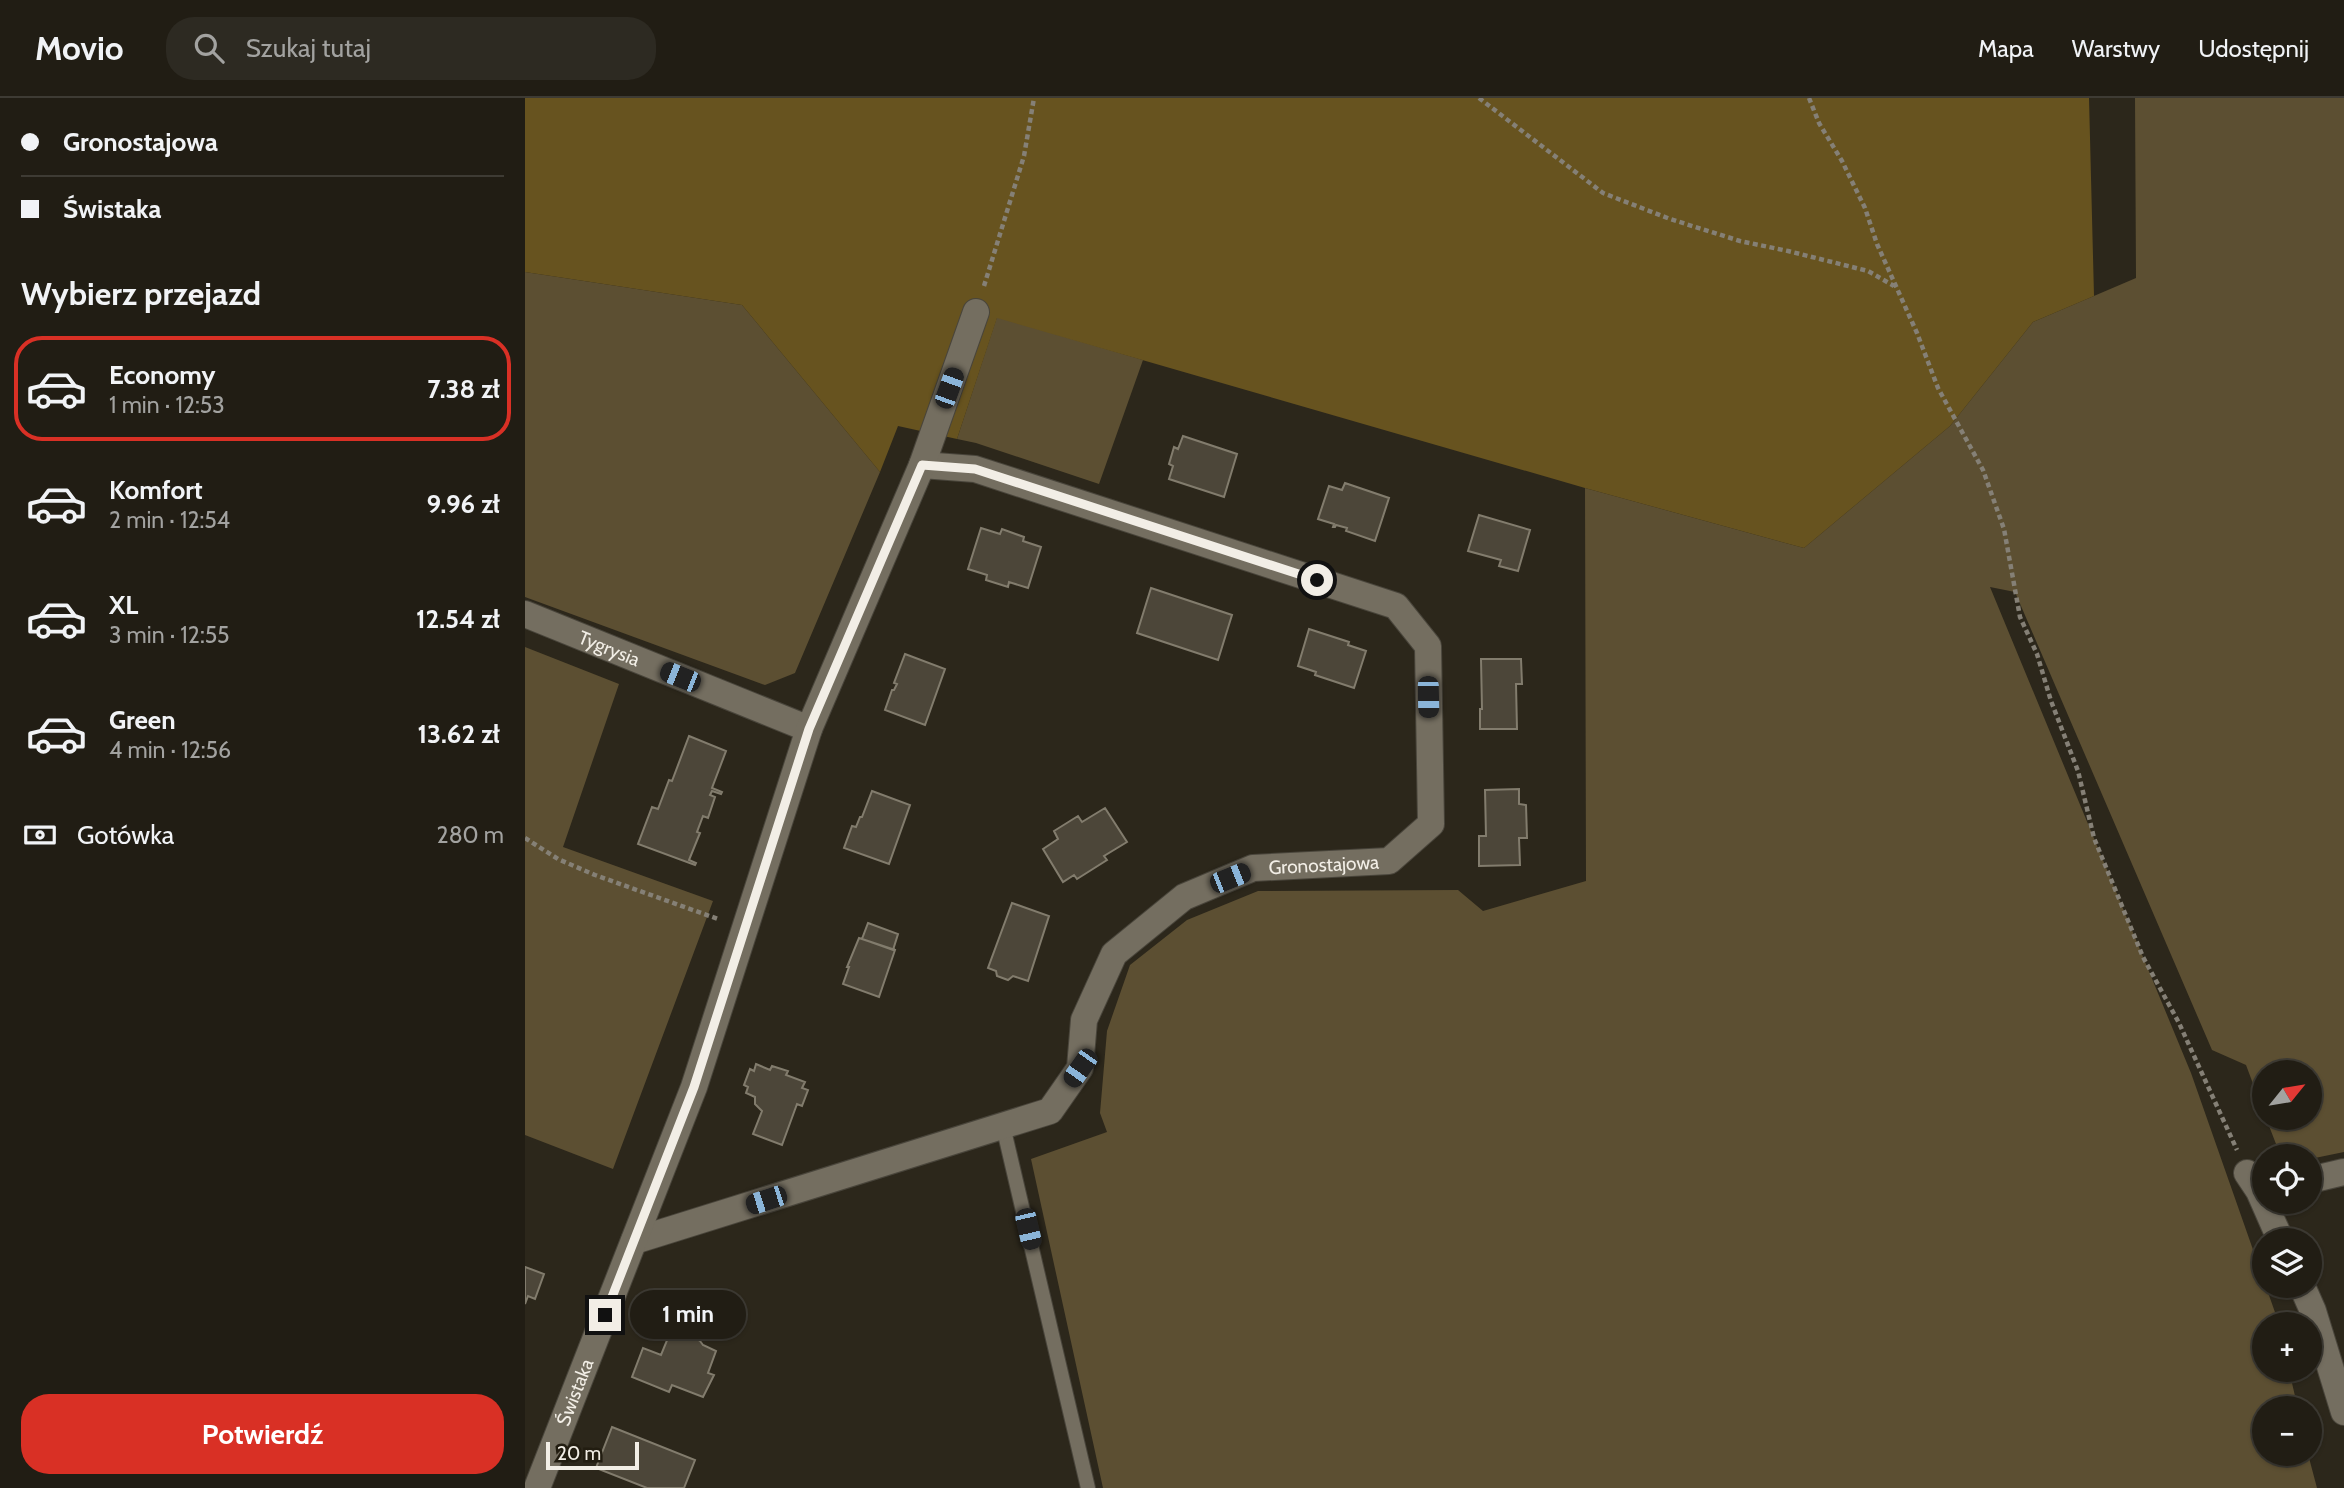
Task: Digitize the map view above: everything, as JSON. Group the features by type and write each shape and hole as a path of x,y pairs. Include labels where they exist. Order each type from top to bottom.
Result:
{"street":[{"name":"Świstaka","path":"537,1488 694,1087 809,729 922,465 976,312"},
{"name":"Gronostajowa","path":"633,1241 1049,1111 1080,1068 1084,1020 1114,954 1184,897 1253,868 1389,861 1431,824 1427,646 1396,606 975,469 922,465"},
{"name":"Tygrysia","path":"525,614 809,729"},
{"path":"2322,1177 2344,1172"},
{"path":"2307,1298 2344,1412"}],"lane":[{"path":"1003,1126 1088,1488"}],"path":[{"path":"976,312 1024,156 1034,98"},
{"path":"1479,98 1603,193 1670,219 1739,241 1868,271 1895,287"},
{"path":"1809,98 1819,123 1842,160 1865,208 1877,244 1917,333 1938,388 1983,470 2004,530 2020,617 2037,654 2050,701 2078,771 2094,838 2143,957 2179,1023 2252,1174"},
{"path":"525,838 558,859 595,875 745,929"}],"shaded area":[{"path":"525,98 2089,98 2094,296 2033,322 1950,426 1804,548 1585,488 997,318 957,439 898,426 880,472 742,305 525,272"},
{"path":"2135,98 2344,98 2344,1152 2322,1157 2322,1144 2276,1144 2271,1130 2322,1130 2322,1060 2252,1060 2252,1081 2246,1065 2212,1050 2015,592 1990,587 2191,1073 2252,1247 2252,1298 2270,1298 2275,1312 2252,1312 2252,1382 2292,1382 2295,1396 2252,1396 2252,1466 2311,1466 2317,1488 1103,1488 1031,1159 1107,1132 1100,1113 1107,1031 1130,965 1187,920 1258,891 1458,890 1483,911 1586,881 1585,488 1804,548 1950,426 2033,322 2136,278"},
{"path":"525,272 742,305 880,472 795,673 765,685 525,597"},
{"path":"997,317 1143,360 1099,484 957,439"},
{"path":"525,647 619,684 563,847 713,901 613,1169 525,1135"}],"building":[{"path":"1183,436 1237,454 1224,497 1169,479 1173,466 1169,464 1174,447 1178,449"},
{"path":"1345,483 1389,498 1375,541 1318,519 1329,486 1342,490"},
{"path":"1479,515 1530,530 1518,571 1499,566 1501,560 1468,551"},
{"path":"981,528 1000,534 1002,529 1041,547 1028,588 1009,582 1008,587 986,580 987,575 968,569"},
{"path":"1151,588 1232,615 1218,660 1137,633"},
{"path":"1309,629 1349,642 1348,645 1366,651 1354,688 1315,675 1316,672 1298,666"},
{"path":"905,654 945,669 925,725 885,710 897,684 894,683"},
{"path":"1481,659 1521,659 1522,684 1516,684 1517,729 1480,729"},
{"path":"689,736 726,751 712,788 722,792 712,791 710,795 715,797 708,818 703,816 697,832 700,833 689,860 696,863 695,865 638,844 652,807 658,809 669,780 672,781"},
{"path":"1519,789 1519,804 1526,805 1527,838 1519,838 1520,865 1479,866 1479,836 1486,836 1485,790"},
{"path":"872,791 910,805 889,864 844,848 852,826 856,827 862,817"},
{"path":"1105,808 1127,842 1104,856 1107,860 1077,879 1074,875 1063,882 1043,849 1058,839 1054,831 1078,816 1082,822"},
{"path":"1012,903 1049,916 1028,981 1013,976 1008,980 997,976 996,971 988,968"},
{"path":"868,923 898,934 893,950 862,939"},
{"path":"859,938 895,950 879,997 843,984"},
{"path":"756,1064 770,1070 772,1066 788,1071 786,1075 805,1082 802,1088 808,1090 802,1106 797,1104 782,1145 753,1134 762,1111 755,1104 755,1097 746,1093 748,1087 744,1085 750,1069 754,1071"},
{"path":"525,1267 544,1274 535,1299 528,1296 525,1304"},
{"path":"670,1333 688,1340 693,1337 716,1351 708,1373 714,1375 703,1397 672,1385 669,1392 632,1377 643,1348 661,1355"},
{"path":"612,1427 695,1460 684,1488 647,1488 596,1468"}],"route":[{"path":"605,1315 694,1087 809,729 922,465 975,469 1317,580"}]}
